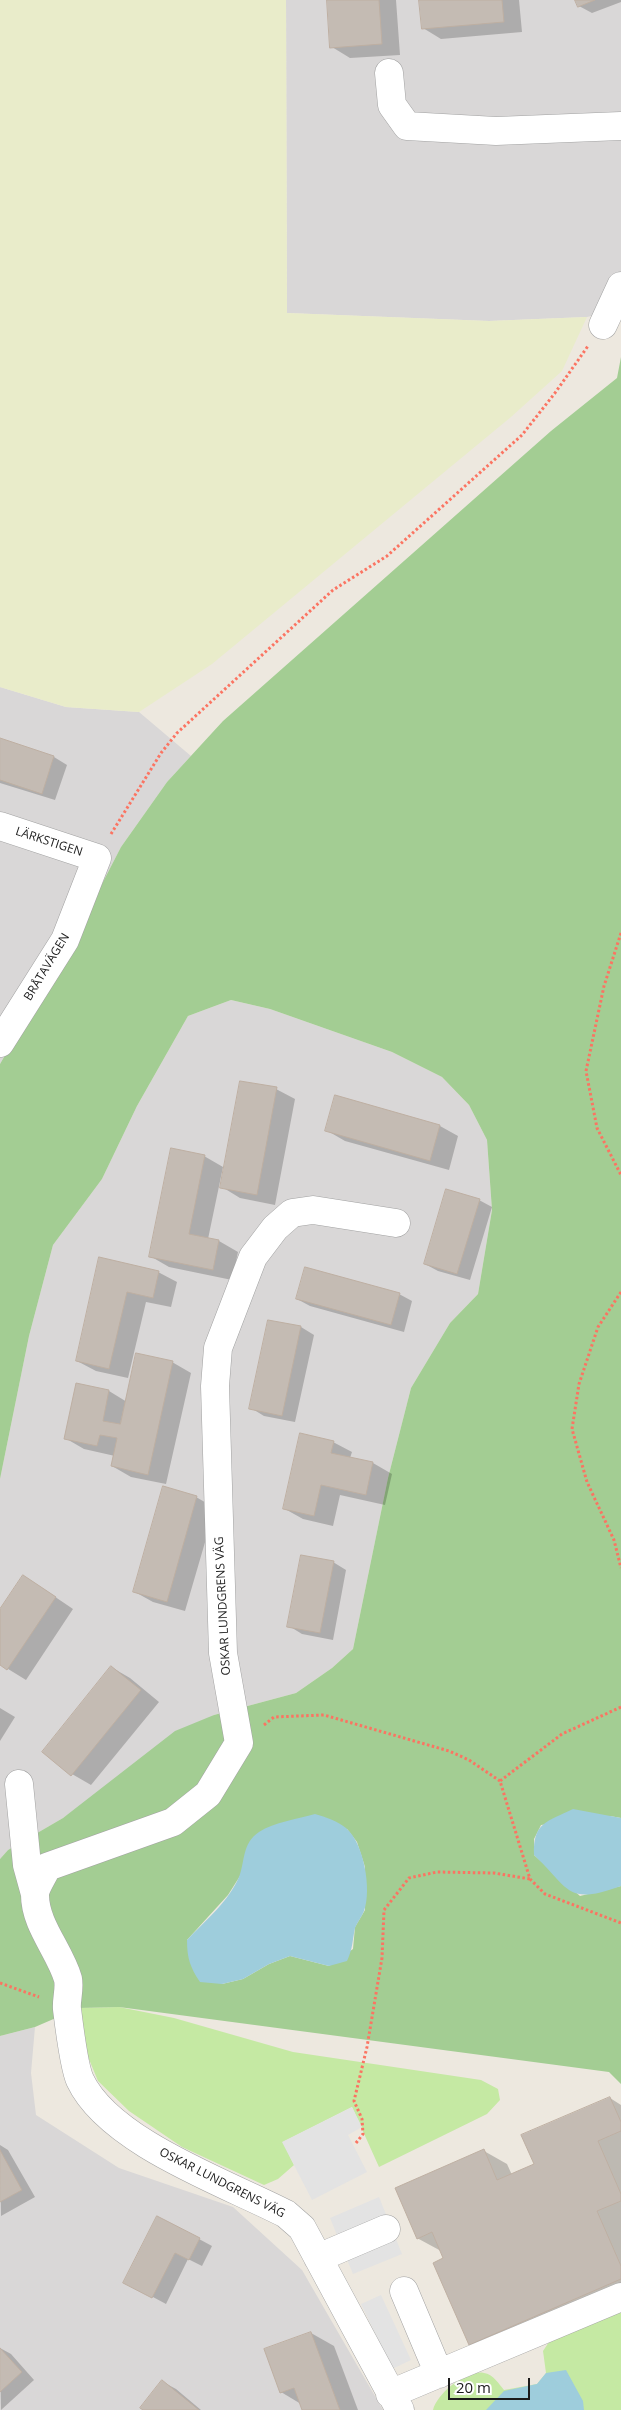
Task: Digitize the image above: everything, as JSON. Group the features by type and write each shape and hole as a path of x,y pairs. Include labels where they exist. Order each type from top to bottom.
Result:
{"street":[{"path":"389,73 392,106 407,126 496,131 621,126"},
{"path":"603,325 621,286"},
{"name":"LÄRKSTIGEN","path":"0,826 97,858"},
{"name":"BRÅTAVÄGEN","path":"0,1043 65,940 97,858"},
{"name":"OSKAR LUNDGRENS VÄG","path":"239,1743 223,1653 216,1396 218,1348 253,1257 275,1228 292,1213 313,1210 396,1223"},
{"path":"35,1894 47,1868 174,1822 208,1794 239,1743"},
{"name":"OSKAR LUNDGRENS VÄG","path":"19,1784 27,1865 41,1921 68,1981 67,2009 79,2079 92,2100 107,2116 161,2154 286,2214 302,2228 395,2402 439,2374 621,2297"},
{"path":"318,2258 386,2229"},
{"path":"404,2291 439,2374"}],"path":[{"path":"97,858 161,753 177,733 333,590 387,556 522,436 603,325"},
{"path":"621,933 604,986 586,1071 597,1128 621,1175"},
{"path":"621,1292 598,1327 579,1384 572,1429 587,1482 614,1540 621,1568"},
{"path":"500,1781 562,1734 621,1707"},
{"path":"239,1743 274,1718 324,1715 449,1751 468,1760 500,1781 530,1879 545,1894 621,1923"},
{"path":"356,2143 363,2134 362,2118 354,2101 367,2047 382,1958 384,1910 409,1878 438,1872 494,1873 530,1879"},
{"path":"0,1983 67,2009"}],"shaded area":[{"path":"286,0 621,0 621,309 587,317 489,321 287,313"},
{"path":"0,687 66,707 139,712 191,756 167,782 121,847 88,911 0,1064"},
{"path":"231,1000 270,1009 392,1052 442,1077 469,1105 487,1140 492,1210 478,1294 450,1323 411,1388 388,1478 353,1649 332,1668 296,1693 214,1715 63,1818 8,1850 0,1859 0,1479 29,1336 53,1245 102,1179 137,1106 188,1016"},
{"path":"35,2027 31,2073 36,2115 119,2168 233,2207 302,2270 383,2410 0,2410 0,2036"},
{"path":"352,2107 362,2127 348,2135 367,2172 312,2200 282,2142"},
{"path":"379,2197 402,2254 353,2274 330,2218"},
{"path":"381,2295 411,2360 392,2369 361,2304"}],"green space":[{"path":"0,0 286,0 287,313 489,321 587,317 562,371 511,417 212,664 139,712 66,707 0,687"},
{"path":"621,357 621,1818 610,1816 541,1825 534,1839 534,1855 580,1896 621,1886 621,2084 609,2072 119,2007 79,2008 35,2027 0,2036 0,1859 8,1850 63,1818 175,1731 214,1715 296,1693 332,1668 353,1649 388,1478 411,1388 450,1323 478,1294 492,1210 487,1140 469,1105 442,1077 392,1052 270,1009 231,1000 188,1016 137,1106 102,1179 53,1245 29,1336 0,1479 0,1064 88,911 121,847 167,782 223,721 551,431 617,378","holes":["347,1829 357,1842 365,1867 365,1910 355,1927 353,1949 329,1966 290,1956 269,1964 243,1979 222,1984 187,1940 228,1895 240,1876"]},
{"path":"119,2007 174,2018 293,2052 481,2080 498,2089 500,2100 487,2114 379,2167 352,2107 283,2142 294,2165 278,2179 264,2185 182,2147 129,2111 98,2081 79,2035 79,2008"},
{"path":"621,2308 621,2410 433,2410 440,2397 453,2384 469,2375 477,2373 490,2375 504,2390 537,2384 546,2373 543,2351 553,2336"}],"water":[{"path":"573,1809 621,1818 621,1886 589,1894 579,1894 570,1891 534,1855 536,1836 543,1824"},
{"path":"315,1814 331,1819 346,1828 358,1844 365,1867 367,1879 366,1902 363,1913 355,1928 347,1961 329,1966 290,1956 269,1964 243,1979 222,1984 200,1982 190,1962 187,1940 216,1910 235,1886 247,1847 254,1836 272,1826"},
{"path":"566,2370 583,2401 584,2410 486,2410 504,2391 537,2384 546,2373"}],"building":[{"path":"327,0 379,0 382,44 330,48"},
{"path":"419,0 502,0 504,22 422,29"},
{"path":"575,0 595,0 578,7"},
{"path":"0,738 54,756 42,794 0,780"},
{"path":"240,1081 277,1087 257,1195 220,1188"},
{"path":"335,1095 440,1125 430,1161 325,1131"},
{"path":"171,1148 205,1155 189,1234 219,1240 213,1270 149,1257"},
{"path":"446,1189 480,1199 457,1274 424,1264"},
{"path":"99,1257 159,1271 153,1298 127,1292 109,1369 76,1361"},
{"path":"305,1267 400,1293 391,1325 296,1299"},
{"path":"268,1320 301,1326 282,1416 249,1409"},
{"path":"136,1353 173,1361 148,1475 111,1466 117,1438 100,1435 97,1446 64,1439 76,1383 109,1390 103,1421 120,1424"},
{"path":"300,1433 334,1441 331,1453 373,1462 366,1495 321,1485 314,1516 283,1509"},
{"path":"163,1486 197,1496 167,1602 133,1592"},
{"path":"301,1555 334,1561 320,1633 287,1627"},
{"path":"23,1575 56,1597 7,1670 0,1665 0,1609"},
{"path":"111,1666 141,1690 71,1776 42,1752"},
{"path":"610,2097 621,2122 621,2131 598,2141 621,2194 621,2201 597,2211 621,2266 621,2279 469,2345 433,2263 443,2258 432,2232 417,2239 395,2188 484,2149 497,2180 534,2164 521,2135"},
{"path":"0,2150 22,2190 0,2202"},
{"path":"157,2216 200,2238 189,2260 175,2253 152,2298 123,2283"},
{"path":"311,2332 340,2410 302,2410 294,2388 280,2393 264,2349"},
{"path":"0,2348 22,2372 0,2392"},
{"path":"162,2380 199,2410 143,2410 140,2408"}]}
